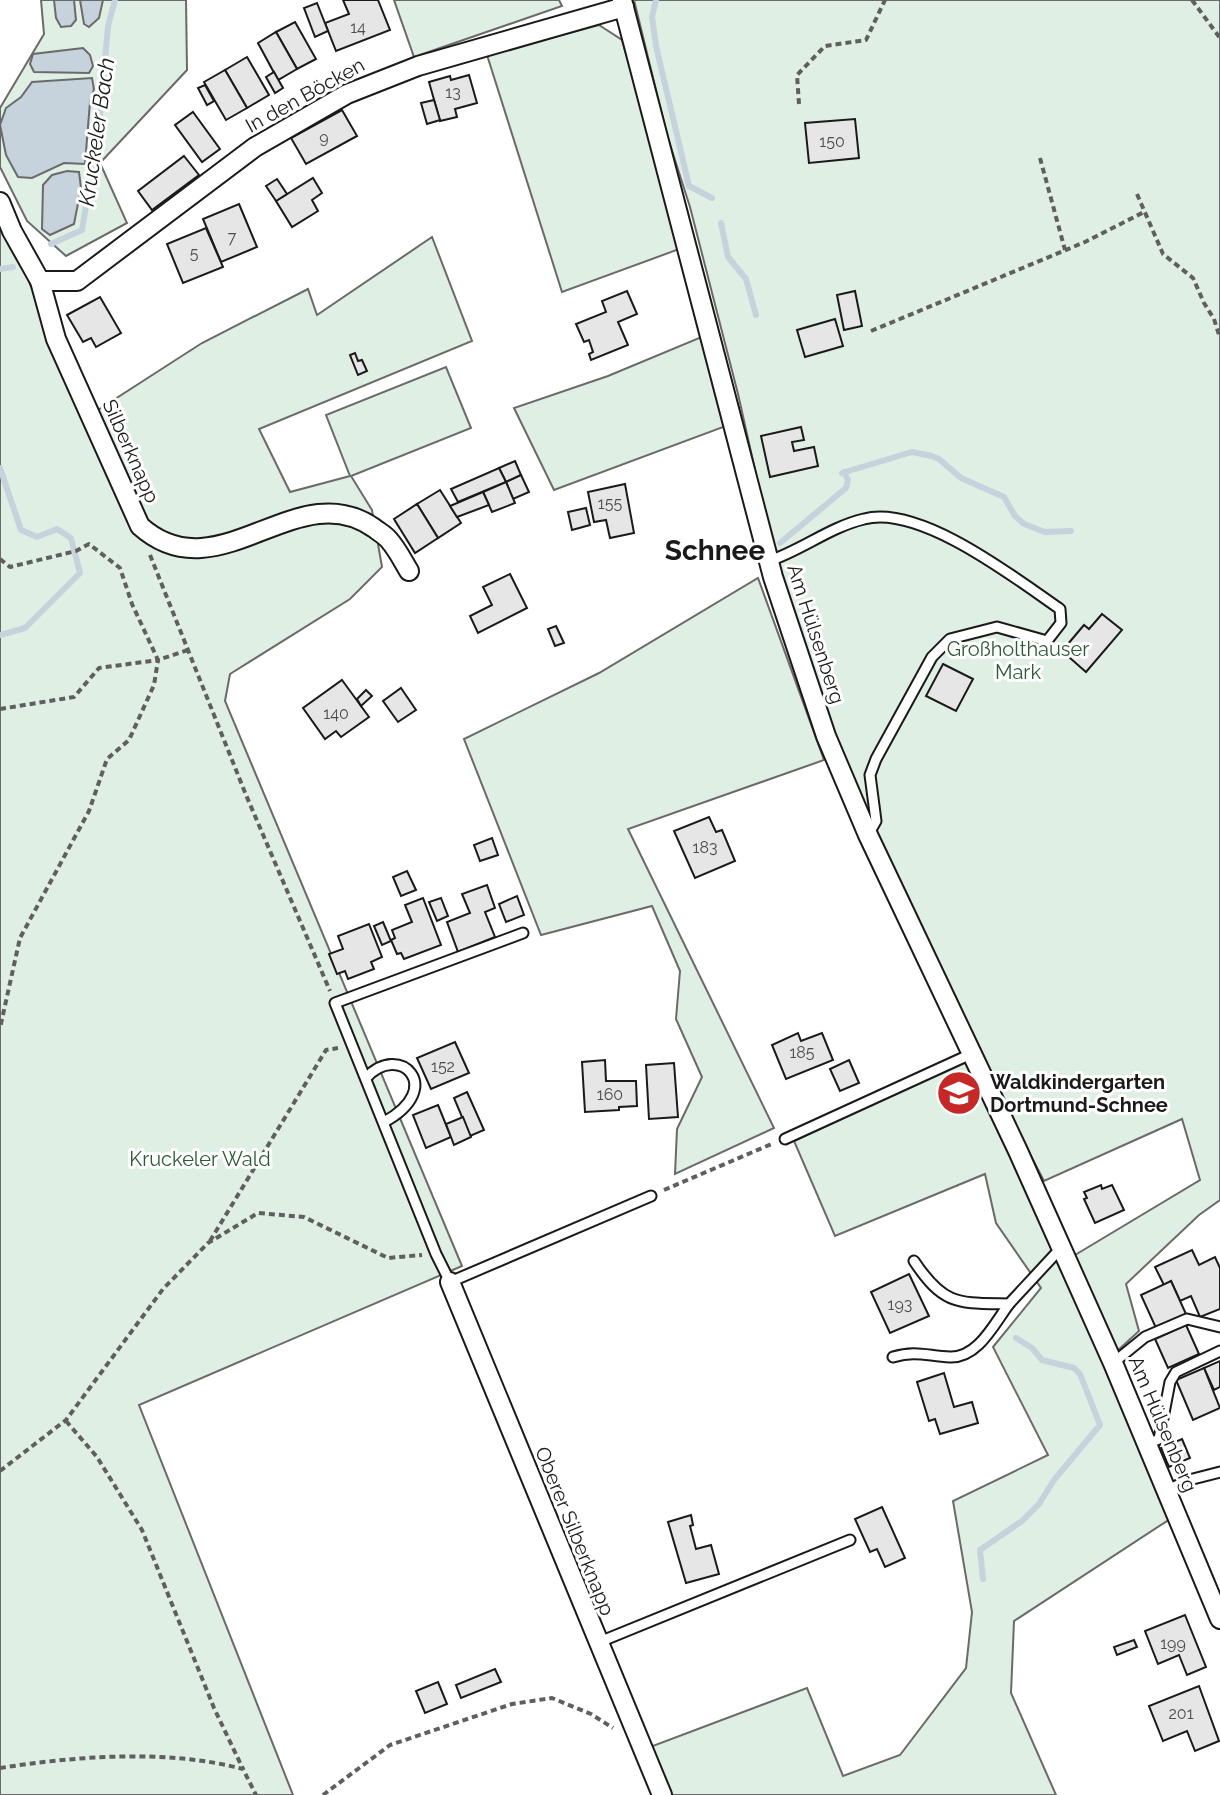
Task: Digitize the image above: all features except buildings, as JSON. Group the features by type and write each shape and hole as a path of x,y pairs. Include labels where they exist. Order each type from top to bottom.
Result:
{"street":[{"name":"In den Böcken","path":"40,281 77,281 255,147 347,94 418,66 623,3"},
{"name":"Am Hülsenberg","path":"623,3 769,561 826,736 868,835 1018,1151 1113,1363 1220,1619"},
{"name":"Silberknapp","path":"0,202 40,281 56,339 140,526 155,539 171,546 203,548 235,543 306,515 336,512 363,520 388,538 409,571"},
{"name":"Oberer Silberknapp","path":"450,1282 662,1795"}],"lane":[{"path":"769,561 866,518 905,519 949,537 1060,609 1061,623 1047,641 997,627 950,639 932,657 870,775 876,821 868,835"},
{"path":"335,1003 523,933"},
{"name":"Oberer Silberknapp","path":"335,1003 450,1282"},
{"path":"785,1139 971,1054"},
{"path":"366,1078 382,1065 394,1064 412,1074 416,1094 412,1102 384,1122"},
{"path":"450,1282 651,1196"},
{"path":"893,1357 910,1352 950,1357 967,1354 982,1341 1009,1304 1060,1249"},
{"path":"914,1261 931,1286 952,1300 1009,1304"},
{"path":"1113,1363 1145,1337 1187,1319 1220,1327"},
{"path":"1148,1444 1159,1439 1170,1382 1176,1372 1220,1351"},
{"path":"1167,1490 1220,1472"},
{"path":"597,1643 850,1540"}],"path":[{"path":"799,104 797,75 825,46 866,40 885,0"},
{"path":"1192,0 1220,38"},
{"path":"1040,158 1065,250"},
{"path":"1137,194 1163,254 1193,278 1220,338"},
{"path":"871,331 1065,250 1144,212"},
{"path":"140,526 246,795 335,1003"},
{"path":"0,559 10,567 76,551 89,544 120,568 132,604 158,660 154,685 129,740 107,759 89,811 20,938 0,1028"},
{"path":"0,709 74,697 99,668 158,660 188,650"},
{"path":"0,1471 66,1420 163,1289 208,1243 326,1050 353,1046"},
{"path":"651,1196 785,1139"},
{"path":"208,1243 258,1213 304,1217 388,1258 436,1254"},
{"path":"66,1420 97,1457 142,1530 214,1708 256,1795"},
{"path":"323,1795 390,1745 512,1704 552,1698 591,1714 641,1746"},
{"path":"0,1768 32,1763 162,1755 214,1761 243,1769"}],"green space":[{"path":"41,0 186,0 187,70 100,163 127,223 66,256 27,221 0,167 0,108 44,34"},
{"path":"394,0 559,0 562,6 414,57"},
{"name":"Großholthauser Mark","path":"634,0 1220,0 1220,1200 1199,1215 1126,1284 1139,1331 1104,1363 1170,1519 1014,1621 1011,1693 1056,1795 671,1795 650,1747 807,1688 843,1776 900,1755 966,1668 972,1612 953,1501 1048,1455 993,1347 1041,1288 996,1223 985,1174 835,1236 794,1141 965,1061 1014,1162 1075,1255 1200,1180 1182,1119 1044,1181 965,1029 823,717 773,550 738,394 690,207 667,135"},
{"path":"599,25 622,40 682,248 562,292 487,55"},
{"name":"Kruckeler Wald","path":"0,214 87,417 202,343 308,289 317,315 432,237 472,341 259,429 290,492 350,476 326,415 446,367 471,428 351,476 372,510 382,567 350,599 230,674 225,701 462,1266 139,1405 293,1795 0,1795"},
{"path":"711,333 734,423 554,490 514,408 608,376"},
{"path":"758,578 824,760 628,829 774,1128 675,1174 677,1129 702,1077 676,1019 680,971 652,906 541,935 464,739 599,673"}],"shaded area":[{"path":"54,0 74,0 76,20 71,26 61,27 56,18"},
{"path":"80,0 103,0 99,18 89,27 84,24"},
{"path":"83,48 90,55 93,66 89,73 34,72 30,64 33,54"},
{"path":"92,78 94,89 90,102 85,164 64,163 32,178 18,177 6,155 0,125 6,108 21,97 32,82"},
{"path":"79,172 81,188 74,224 50,235 42,229 43,185 52,175"}],"waterway":[{"name":"Kruckeler Bach","path":"51,244 82,230 99,127 108,26 115,0"},
{"path":"656,0 652,17 656,46 689,186 712,198"},
{"path":"721,223 728,257 746,279 756,315"},
{"name":"Kruckeler Bach","path":"0,269 13,267"},
{"path":"842,473 912,452 932,456 961,478 1004,497 1015,516 1024,524 1045,532 1071,531"},
{"name":"Kruckeler Bach","path":"0,468 21,530 37,537 57,529 71,538 80,573 25,628 0,635"},
{"path":"780,543 846,488 848,480 844,472"},
{"path":"983,1579 980,1550 1022,1521 1039,1504 1054,1480 1100,1425 1080,1374 1074,1368 1042,1360 1032,1348 1016,1338"}],"place":[{"name":"Waldkindergarten Dortmund-Schnee","path":"959,1093"}],"district":[{"name":"Schnee","path":"715,550"}]}
